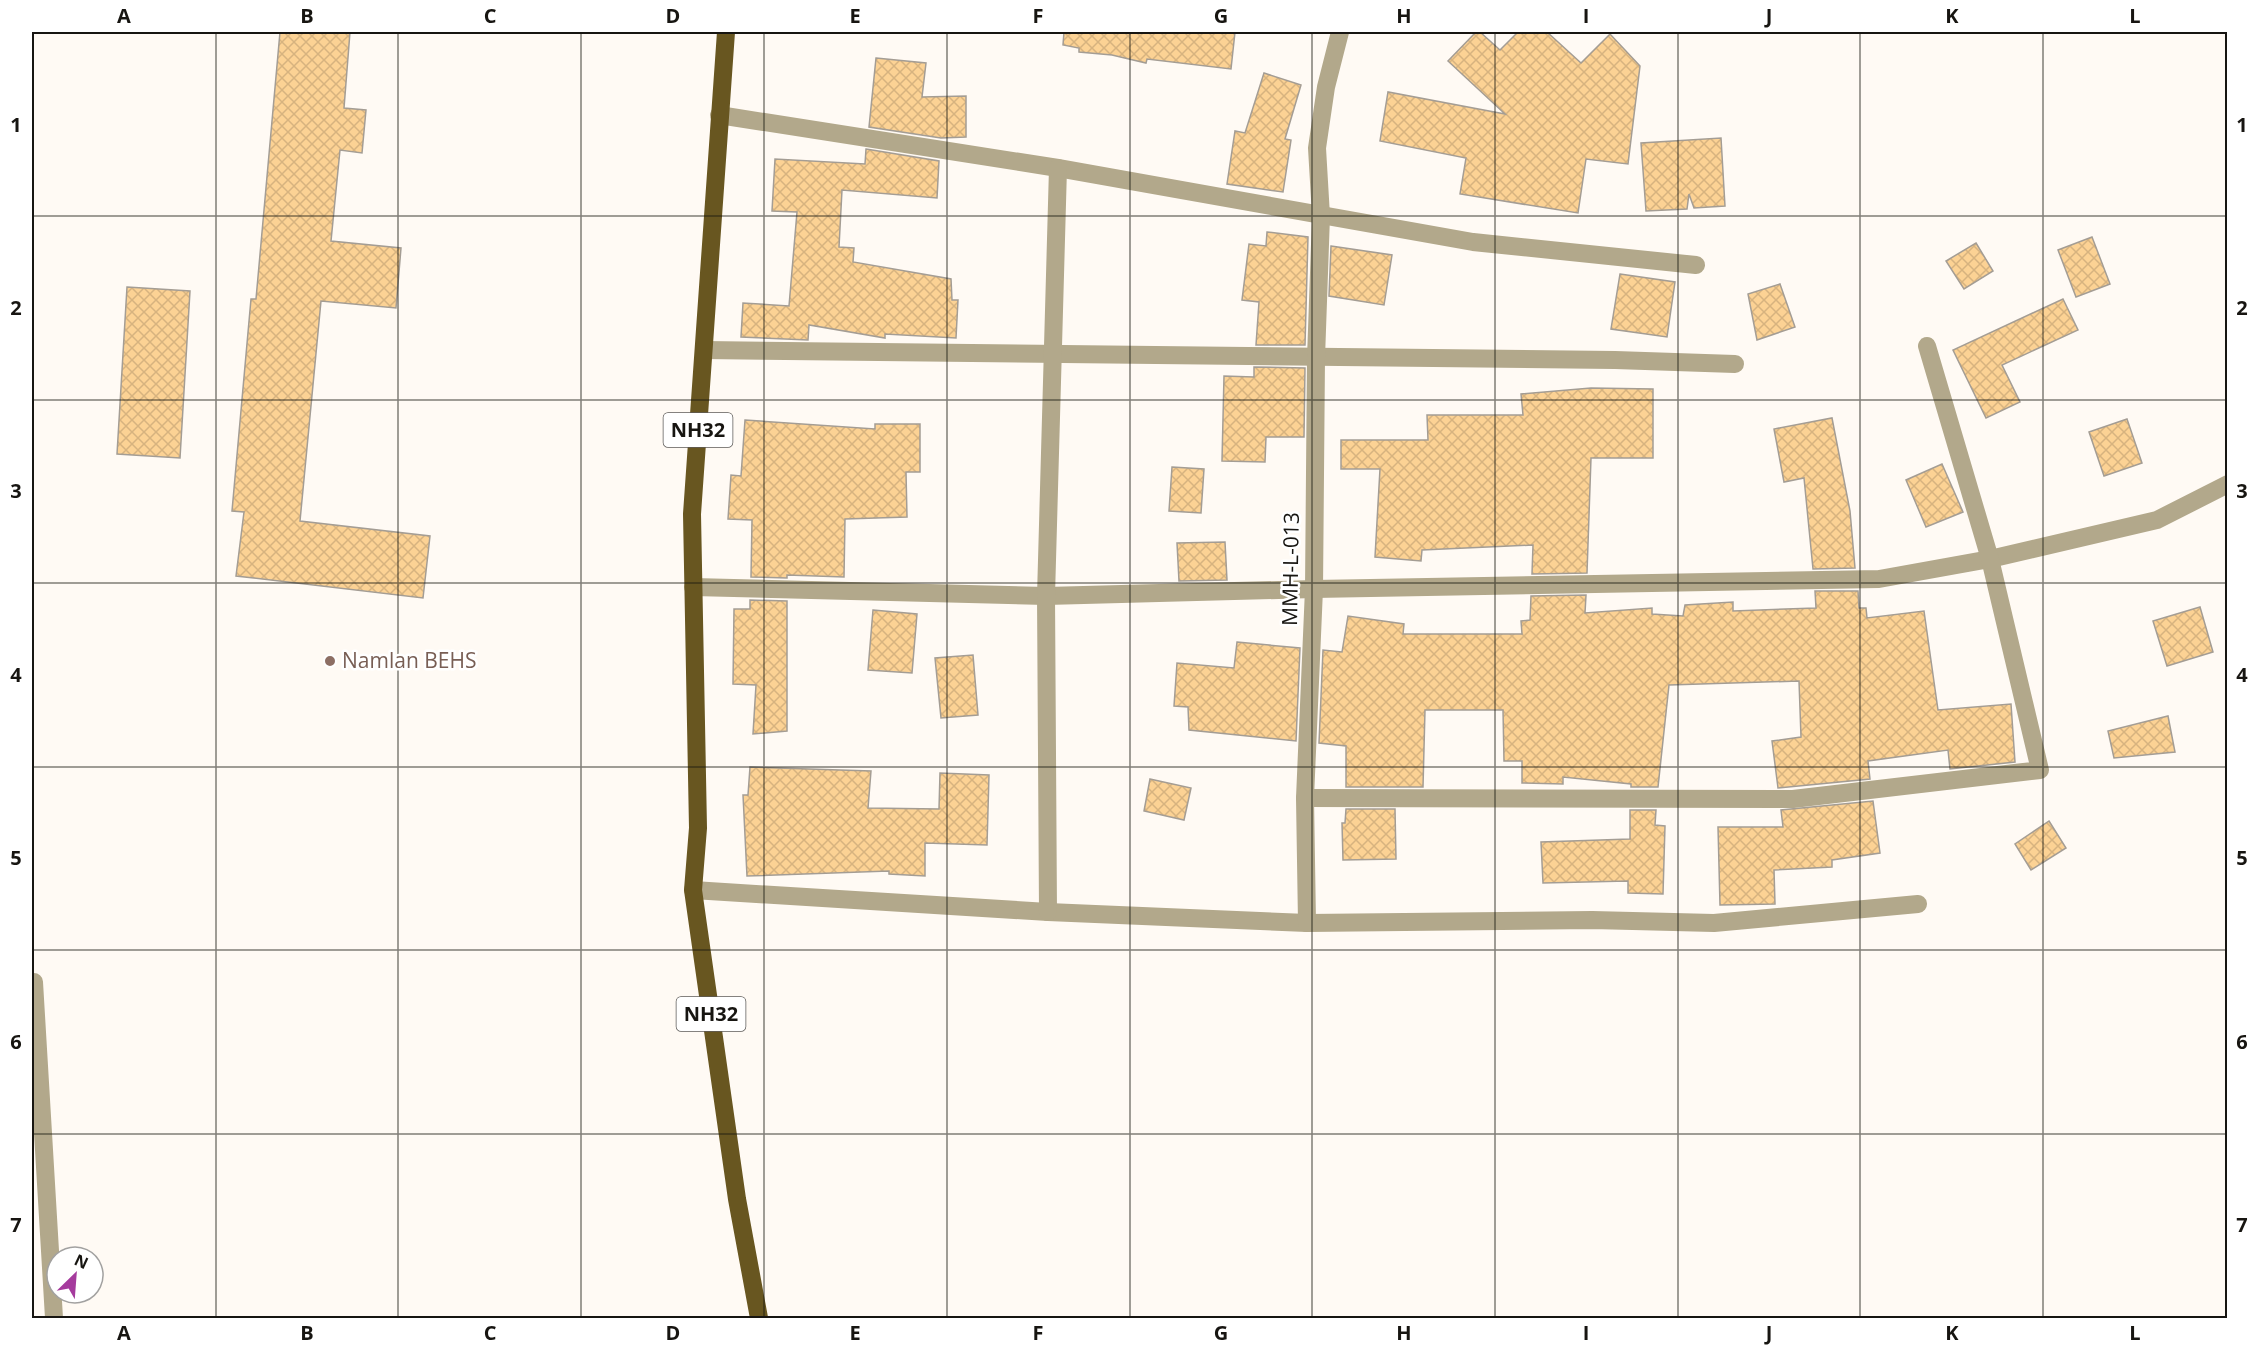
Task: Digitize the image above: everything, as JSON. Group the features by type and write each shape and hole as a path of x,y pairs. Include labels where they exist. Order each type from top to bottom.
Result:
{"highway":[{"name":"NH32","path":"726,32 692,514 698,828 693,890 737,1199 759,1318"}],"street":[{"name":"MMH-L-013","path":"1307,923 1305,798 1314,589 1316,358 1321,216 1317,148 1326,87 1340,32"},
{"path":"719,115 1058,168 1473,242 1695,265"},
{"path":"1048,912 1046,596 1058,168"},
{"path":"1305,798 1792,799 2040,770 1990,559 1927,346"},
{"path":"704,350 1054,352 1316,358 1615,360 1735,364"},
{"path":"693,588 1046,596 1879,579 1990,559 2157,520 2228,484"},
{"path":"693,890 1048,912 1307,923 1592,920 1714,923 1918,904"},
{"path":"34,982 54,1318"}],"building":[{"path":"280,32 350,32 344,108 366,110 362,153 340,150 331,241 401,248 396,308 321,301 300,521 430,536 423,598 236,576 244,512 232,511 251,299 256,299"},
{"path":"1064,32 1235,32 1231,69 1147,59 1146,63 1112,55 1079,52 1079,48 1063,45"},
{"path":"1476,32 1480,32 1500,50 1518,32 1547,32 1581,63 1610,34 1640,66 1628,164 1586,159 1578,213 1460,194 1466,158 1380,141 1388,92 1505,114 1448,61"},
{"path":"876,58 926,63 922,97 966,96 966,137 941,138 869,127"},
{"path":"1264,73 1301,85 1285,139 1291,140 1283,192 1227,184 1235,131 1245,133"},
{"path":"1721,138 1725,206 1694,208 1689,194 1687,209 1646,211 1641,143"},
{"path":"866,149 939,161 937,198 842,190 839,247 854,248 853,262 951,279 952,300 958,300 956,338 885,334 885,338 809,325 808,340 741,337 743,303 789,306 797,212 772,211 775,159 865,164"},
{"path":"1267,232 1308,237 1305,345 1256,345 1259,302 1242,300 1249,244 1266,246"},
{"path":"2092,237 2110,284 2076,297 2058,250"},
{"path":"1976,243 1993,271 1964,289 1946,261"},
{"path":"1331,246 1392,255 1384,305 1329,296"},
{"path":"1620,274 1675,282 1667,337 1611,329"},
{"path":"1780,284 1795,327 1757,340 1748,294"},
{"path":"127,287 190,291 180,458 117,454"},
{"path":"2063,299 2078,330 2002,365 2020,402 1986,418 1953,350"},
{"path":"1254,367 1305,368 1304,437 1266,437 1265,462 1222,461 1224,376 1254,377"},
{"path":"1591,388 1653,389 1653,458 1591,458 1587,573 1532,574 1533,545 1422,550 1421,561 1375,557 1380,469 1341,469 1341,440 1428,440 1427,415 1523,415 1521,394"},
{"path":"1832,418 1850,511 1855,568 1813,569 1804,478 1784,482 1774,429"},
{"path":"2127,419 2142,463 2104,476 2089,432"},
{"path":"745,420 875,429 875,424 920,424 920,472 906,472 907,517 845,519 844,577 787,575 787,578 751,577 752,520 728,519 731,475 741,476"},
{"path":"1942,464 1963,512 1926,527 1906,480"},
{"path":"1172,467 1204,469 1201,513 1169,511"},
{"path":"1225,542 1227,580 1179,581 1177,543"},
{"path":"1815,591 1858,591 1859,608 1866,608 1867,618 1924,611 1938,710 2011,704 2015,762 1950,769 1948,750 1868,761 1870,779 1778,788 1772,741 1801,737 1799,681 1669,685 1658,787 1631,787 1631,784 1563,777 1563,784 1522,783 1522,761 1504,761 1503,710 1425,710 1423,787 1346,787 1346,746 1319,743 1323,650 1342,652 1348,616 1404,624 1403,634 1522,634 1521,621 1530,620 1531,596 1586,595 1585,613 1652,608 1652,614 1683,616 1685,605 1733,602 1733,611 1816,608"},
{"path":"750,600 787,601 787,731 753,734 756,685 733,684 734,609 750,609"},
{"path":"2200,607 2213,652 2167,666 2153,621"},
{"path":"873,610 917,614 912,673 868,670"},
{"path":"1237,642 1300,648 1296,741 1189,730 1188,707 1174,706 1177,663 1234,668"},
{"path":"973,655 978,715 941,718 935,658"},
{"path":"2168,716 2175,752 2114,758 2108,731"},
{"path":"750,767 871,771 868,808 939,809 940,773 989,775 987,845 925,843 925,876 889,874 889,871 747,876 743,795 748,795"},
{"path":"1150,779 1191,788 1184,820 1144,811"},
{"path":"1873,801 1880,853 1832,860 1832,867 1774,870 1775,904 1720,905 1718,827 1783,827 1781,810"},
{"path":"1346,809 1395,809 1396,859 1343,860 1342,823 1345,823"},
{"path":"1630,810 1656,810 1655,825 1665,826 1663,894 1628,893 1628,881 1543,883 1541,842 1630,839"},
{"path":"2049,821 2066,848 2031,870 2015,844"}],"place":[{"name":"Namlan BEHS","path":"330,661"}]}
